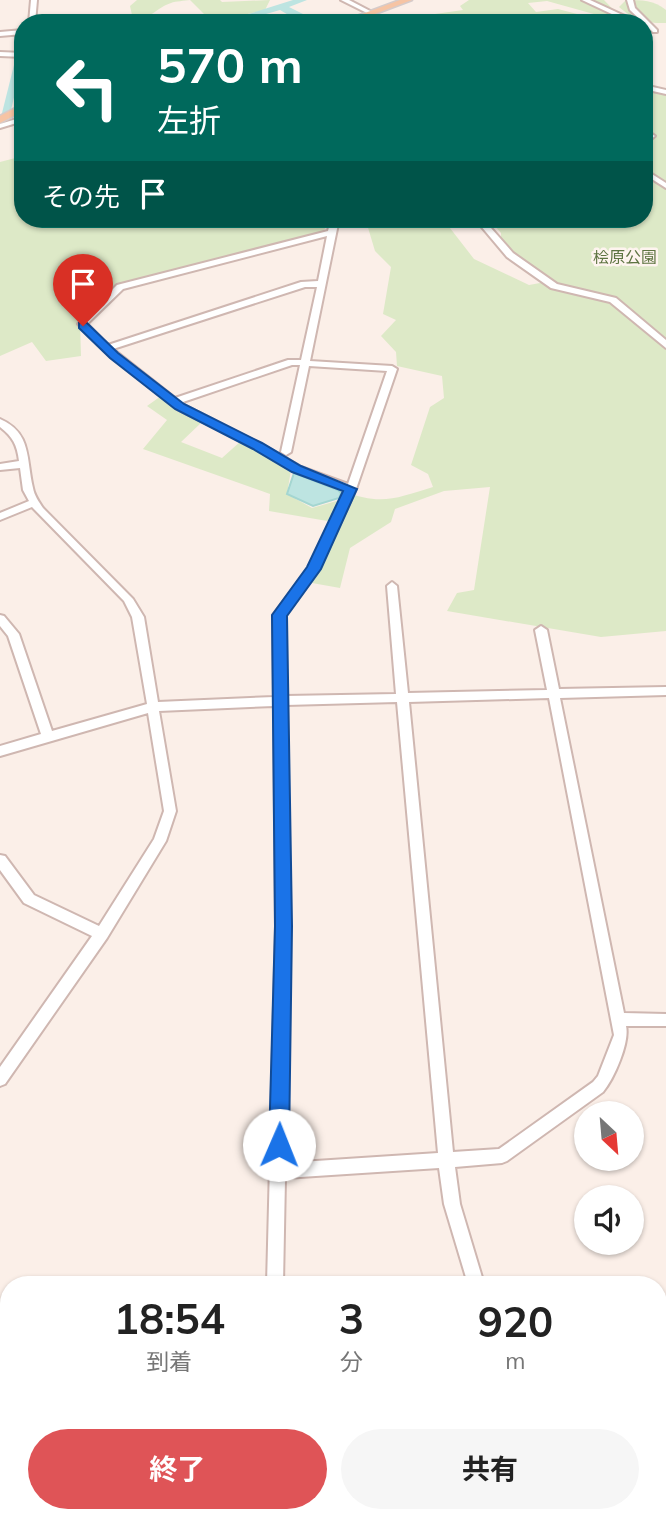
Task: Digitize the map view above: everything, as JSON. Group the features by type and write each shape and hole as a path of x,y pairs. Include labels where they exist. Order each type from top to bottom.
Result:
{"main road":[{"path":"370,13 408,0"}],"street":[{"path":"344,0 370,13"},
{"path":"585,0 617,14"},
{"path":"655,31 666,36"},
{"path":"286,452 332,228"},
{"path":"487,228 510,255 554,286 614,300 666,345"},
{"path":"330,233 115,289 82,324 173,402 297,469 351,489"},
{"path":"107,348 296,287 320,284"},
{"path":"173,402 279,366 304,362 392,369 351,489 314,569 279,615 283,926 275,1276"},
{"path":"0,422 15,434 22,447 34,503 128,599 138,618 170,811 155,850 102,934 0,1079"},
{"path":"0,467 24,464"},
{"path":"0,517 34,503"},
{"path":"392,586 446,1160 452,1205 474,1276"},
{"path":"0,619 13,634 48,736"},
{"path":"278,1171 502,1156 587,1096 604,1080 621,1035 541,630"},
{"path":"0,751 153,707 403,697 666,691"},
{"path":"0,860 29,899 102,934"},
{"path":"618,1019 666,1020"}],"green space":[{"path":"137,0 190,0 173,2 152,14 132,14 130,6"},
{"path":"190,0 270,0 265,10 248,14 204,14"},
{"path":"469,0 604,0 617,14 594,14 547,1 528,3 536,12 558,9 577,14 435,14 463,10 460,6"},
{"path":"626,0 657,4 666,10 666,23 653,23 653,14 628,14 619,7"},
{"name":"桧原公園","path":"653,91 666,93 666,631 601,637 447,611 457,593 474,590 490,487 444,491 395,509 391,522 350,548 340,588 312,583 339,523 269,511 270,494 143,449 167,420 147,406 161,396 202,422 181,442 222,458 241,441 291,470 287,494 312,508 340,500 343,491 356,496 389,499 433,487 428,474 411,465 430,407 444,398 442,376 397,366 396,352 381,336 396,320 383,314 391,267 375,251 368,228 450,228 474,259 529,285 551,281 501,242 501,233 497,228 653,228"},
{"path":"14,158 14,228 325,228 324,231 119,285 108,292 80,322 81,356 46,361 32,342 0,356 0,162"}],"water":[{"path":"294,473 338,490 341,493 339,498 313,506 287,494"}],"waterway":[{"path":"255,14 303,0"},
{"path":"282,7 296,14"},
{"path":"0,118 5,114 14,82"}],"route":[{"path":"83,326 114,355 180,407 258,446 289,466 351,489 314,569 279,615 283,926 279,1145"}]}
